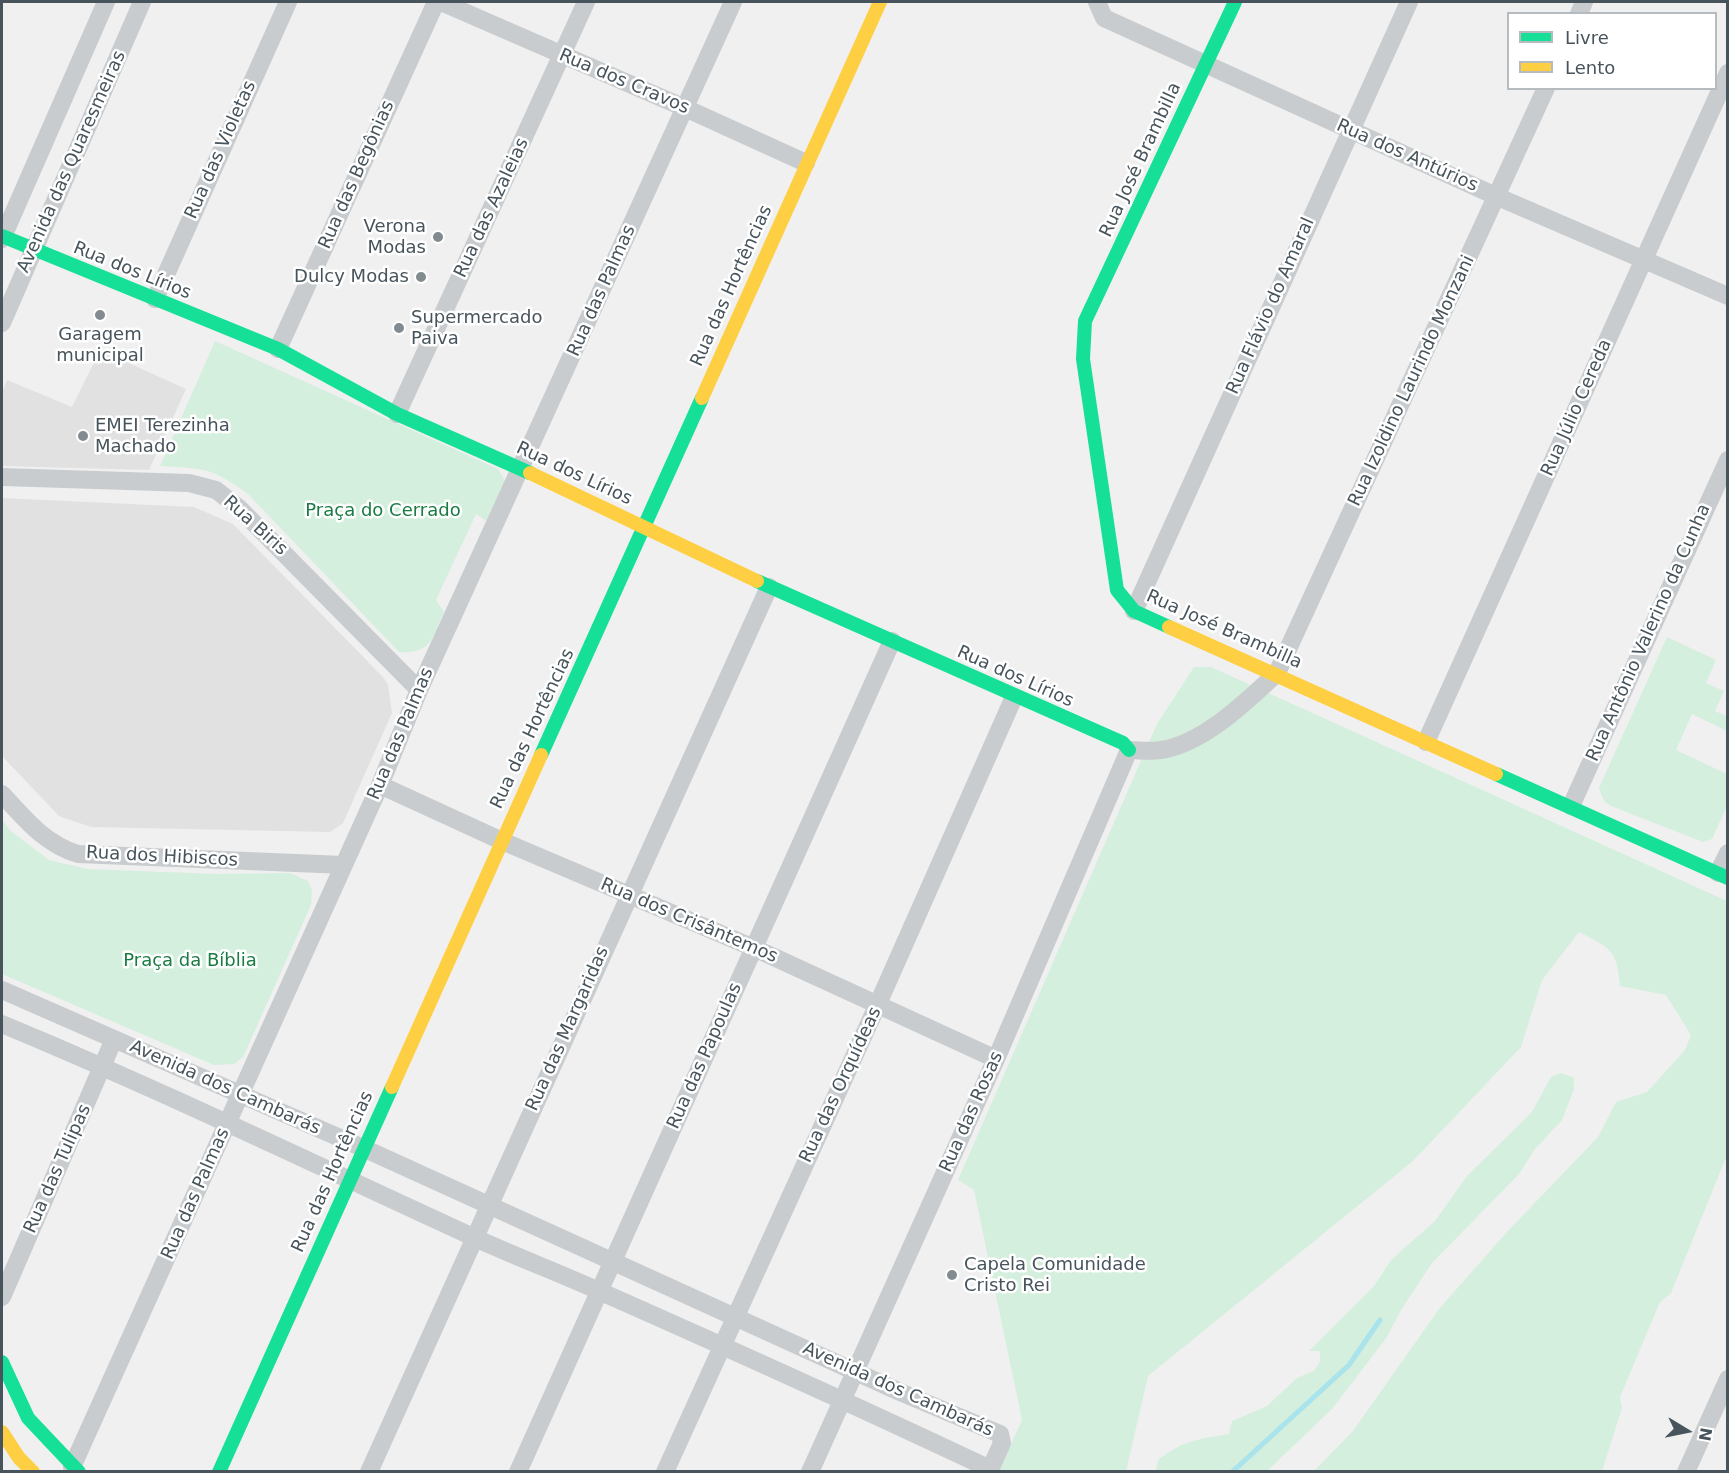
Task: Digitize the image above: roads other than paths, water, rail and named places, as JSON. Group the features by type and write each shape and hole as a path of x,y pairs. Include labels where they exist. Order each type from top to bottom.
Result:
{"street":[{"name":"Avenida das Quaresmeiras","path":"2,237 106,2"},
{"name":"Avenida das Quaresmeiras","path":"2,323 142,2"},
{"name":"Rua das Violetas","path":"155,299 288,2"},
{"name":"Rua das Begônias","path":"278,349 436,2"},
{"name":"Rua dos Cravos","path":"441,2 685,108 806,164"},
{"name":"Rua das Azaleias","path":"397,414 586,2"},
{"name":"Rua das Palmas","path":"75,1469 380,785 419,690 522,469 733,2"},
{"name":"Rua das Hortências","path":"219,1472 501,841 646,527 880,2"},
{"name":"Rua dos Antúrios","path":"1097,2 1104,18 1498,197 1728,296"},
{"name":"Rua José Brambilla","path":"1235,2 1085,321 1083,359 1117,590 1134,611 1723,875"},
{"name":"Rua Flávio do Amaral","path":"1134,611 1409,2"},
{"name":"Rua Júlio Cereda","path":"1426,742 1728,73"},
{"name":"Rua Izoldino Laurindo Monzani","path":"1276,673 1498,197 1545,90"},
{"name":"Rua dos Lírios","path":"2,237 278,349 397,414 522,469 769,587 1014,697 1123,743 1129,750"},
{"name":"Rua Antônio Valerino da Cunha","path":"1571,806 1728,460"},
{"name":"Rua Biris","path":"2,477 189,483 216,490 279,546 419,690"},
{"name":"Rua das Margaridas","path":"369,1472 769,587"},
{"name":"Rua das Papoulas","path":"518,1472 892,641"},
{"path":"1129,750 1162,750 1203,734 1242,706 1276,673"},
{"name":"Rua das Orquídeas","path":"665,1472 877,1006 1014,697"},
{"name":"Rua das Rosas","path":"810,1472 996,1059 1129,750"},
{"name":"Rua dos Crisântemos","path":"380,785 501,841 754,948 996,1059"},
{"name":"Rua dos Hibiscos","path":"2,794 38,832 58,848 78,854 344,865"},
{"path":"1723,875 1728,853"},
{"name":"Avenida dos Cambarás","path":"2,990 363,1148 735,1317 1000,1434 1002,1443 990,1470 959,1464 842,1401 475,1238 350,1178 228,1125 103,1066 2,1024"},
{"name":"Rua das Tulipas","path":"2,1298 114,1039"},
{"path":"2,1362 28,1418 75,1469"},
{"path":"1686,1472 1728,1379"},
{"path":"2,1432 19,1458 33,1472"}],"waterway":[{"path":"1232,1472 1349,1365 1380,1320"}],"place":[{"name":"Verona Modas","path":"438,237"},
{"name":"Dulcy Modas","path":"421,277"},
{"name":"Garagem municipal","path":"100,315"},
{"name":"Supermercado Paiva","path":"399,328"},
{"name":"EMEI Terezinha Machado","path":"83,436"},
{"name":"Capela Comunidade Cristo Rei","path":"952,1275"}],"park label":[{"name":"Praça do Cerrado","path":"383,511"},
{"name":"Praça da Bíblia","path":"190,961"}]}
